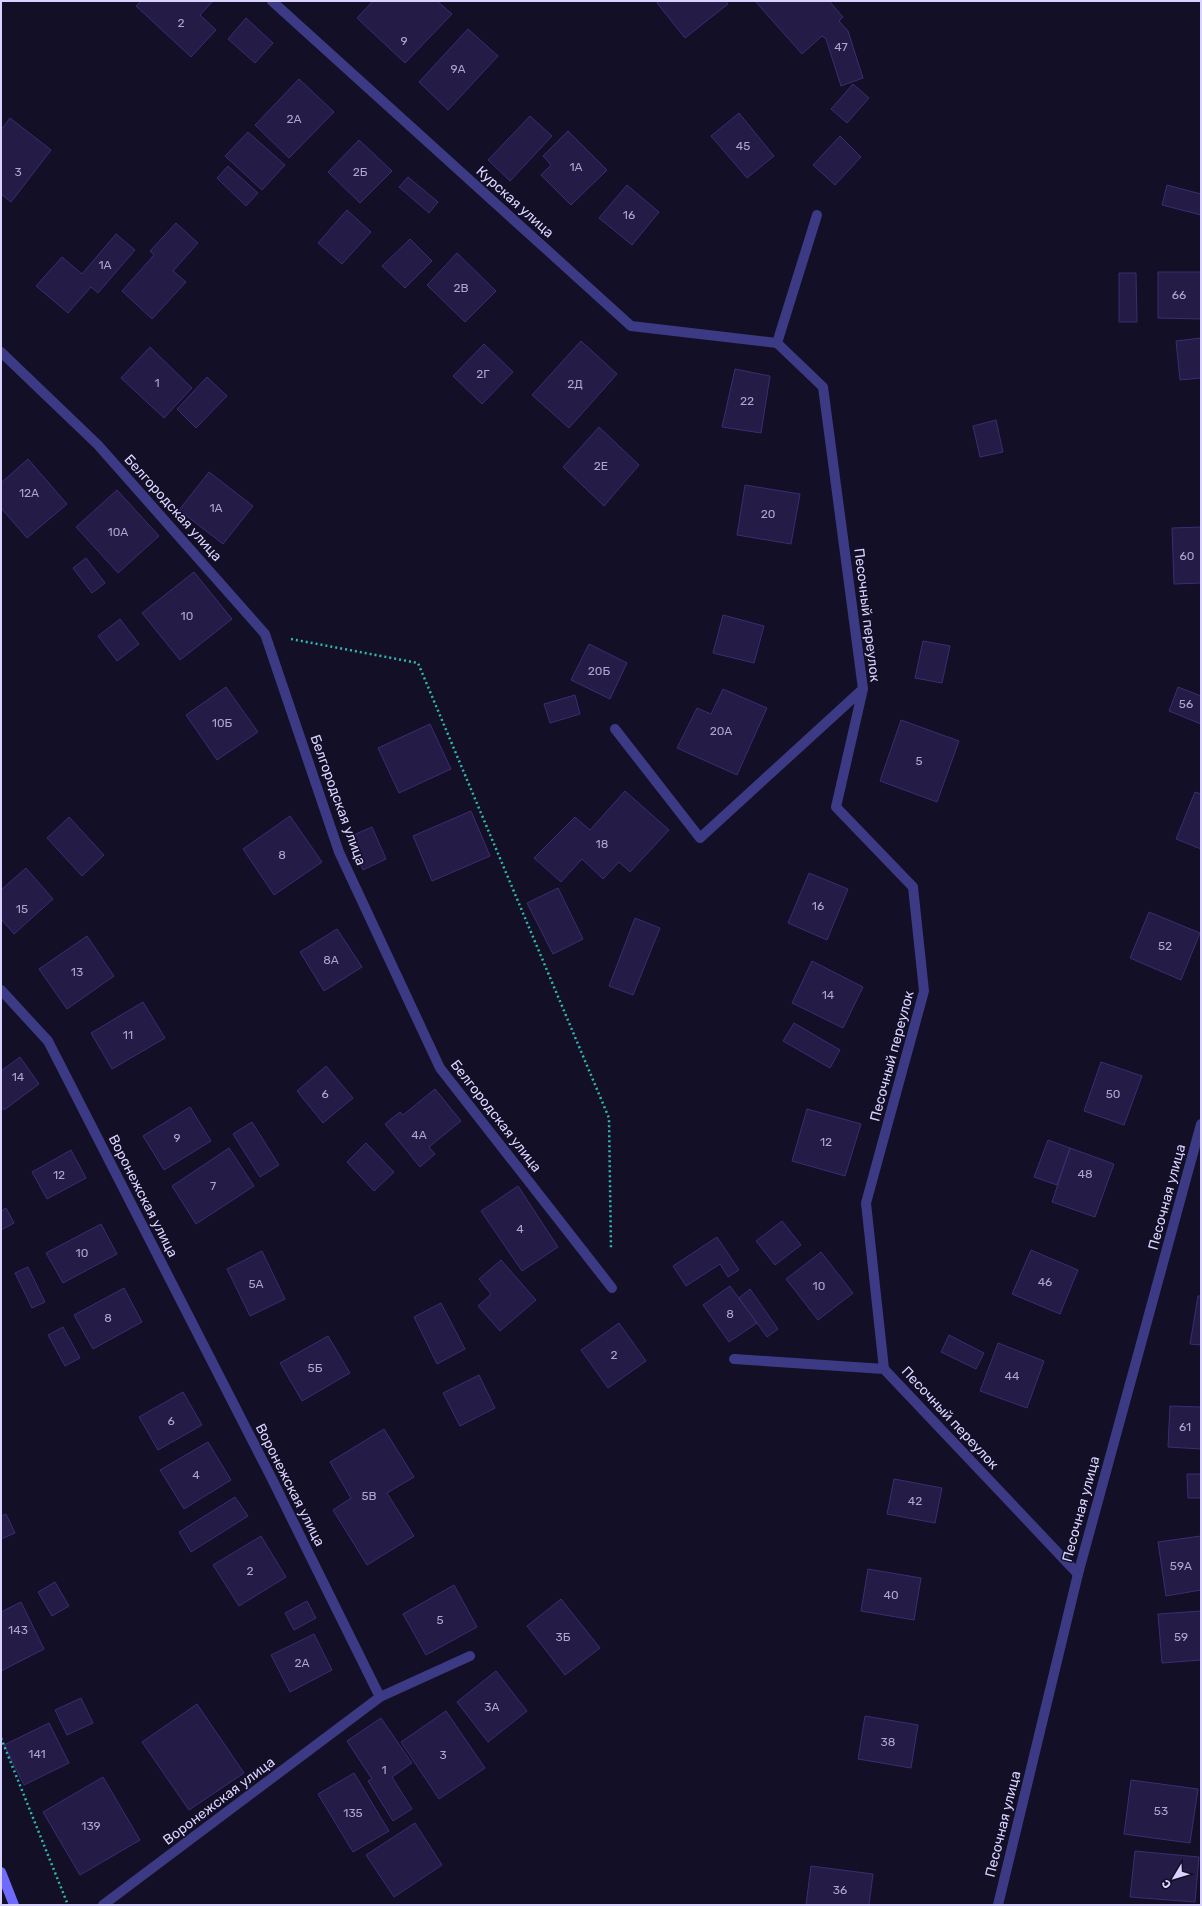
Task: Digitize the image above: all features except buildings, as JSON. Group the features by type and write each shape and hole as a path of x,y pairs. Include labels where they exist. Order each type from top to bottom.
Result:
{"main road":[{"path":"1,1872 14,1905"}],"street":[{"name":"Курская улица","path":"272,1 630,326 777,343"},
{"path":"777,343 817,215"},
{"name":"Песочный переулок","path":"777,343 823,387 863,689 836,807 913,887 924,991 866,1203 884,1369 1078,1574"},
{"name":"Белгородская улица","path":"1,352 98,445 265,634 339,852 440,1068 612,1288"},
{"path":"615,729 700,838 863,689"},
{"name":"Воронежская улица","path":"1,990 48,1041 272,1479 380,1697 104,1905"},
{"name":"Песочная улица","path":"998,1905 1078,1574 1201,1124"},
{"path":"734,1359 884,1369"},
{"path":"380,1697 470,1656"}],"path":[{"path":"265,634 418,663 609,1118 612,1288"},
{"path":"1,1738 68,1905"}]}
